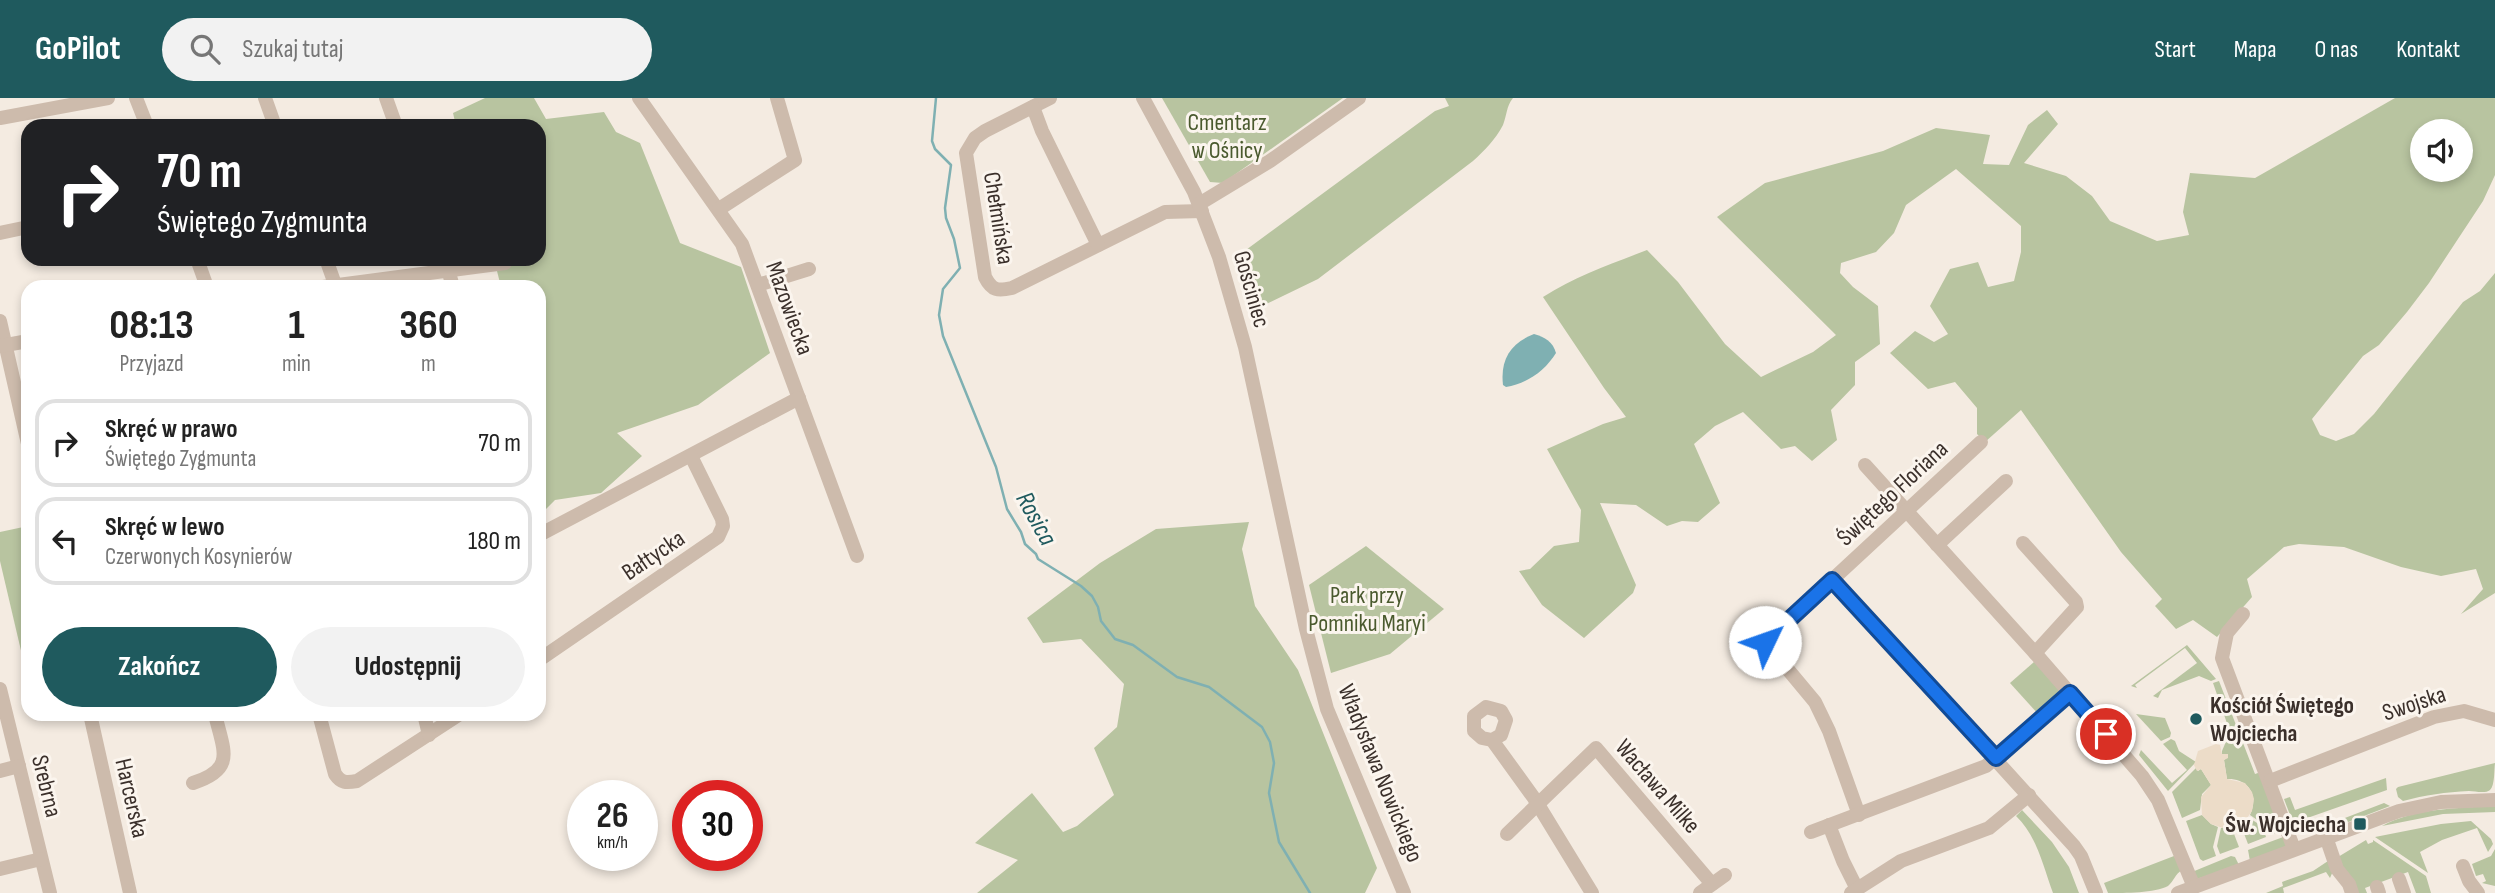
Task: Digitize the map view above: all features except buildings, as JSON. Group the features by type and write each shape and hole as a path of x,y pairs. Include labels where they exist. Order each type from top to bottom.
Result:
{"street":[{"path":"0,118 79,101 108,98"},
{"path":"136,98 144,119"},
{"path":"265,98 272,119"},
{"path":"386,98 394,119"},
{"name":"Mazowiecka","path":"639,98 742,244 857,556"},
{"path":"719,209 795,160 777,98"},
{"name":"Chełmińska","path":"1051,98 985,131 975,138 966,153 985,277 990,287 998,291 1012,288 1165,212 1200,208"},
{"name":"Gościniec","path":"1143,98 1179,162 1219,257 1239,324 1280,506"},
{"path":"1200,208 1359,98"},
{"path":"1033,107 1098,245"},
{"path":"0,233 21,228"},
{"path":"363,280 436,266"},
{"path":"758,285 809,269"},
{"path":"0,321 3,345 21,416"},
{"path":"3,345 21,342"},
{"path":"546,531 799,397"},
{"name":"Świętego Floriana","path":"1859,815 1829,731 1815,702 1765,642 1981,442"},
{"name":"Bałtycka","path":"546,655 718,537 723,526 722,519 691,456"},
{"path":"1865,466 2035,653 2151,787 2194,887"},
{"path":"1937,545 2006,481"},
{"name":"Władysława Nowickiego","path":"1280,506 1306,629 1328,709 1404,893"},
{"path":"2023,543 2076,602 2077,607 2035,653"},
{"path":"1832,580 2078,850 2096,893"},
{"path":"2243,614 2227,634 2222,658 2294,849"},
{"name":"Srebrna","path":"0,690 50,893"},
{"path":"1811,832 1973,771 1996,758 2070,693"},
{"name":"Swojska","path":"2270,781 2434,717 2464,711 2495,720"},
{"name":"Harcerska","path":"92,721 130,893"},
{"path":"194,783 212,777 223,763 216,721"},
{"path":"322,721 335,774 339,780 346,783 357,781 450,721"},
{"path":"426,721 429,735"},
{"path":"1492,740 1536,803 1592,893"},
{"name":"Wacława Milke","path":"1507,834 1536,803 1596,748 1712,884"},
{"path":"0,771 19,766"},
{"path":"1829,825 1854,891 1901,862 1989,828 2029,795"},
{"path":"2178,893 2416,806 2452,801 2495,800"},
{"path":"2326,837 2337,869 2349,884 2352,893"},
{"path":"0,869 41,859"},
{"path":"2463,866 2478,893"},
{"path":"1700,893 1725,875"}],"green space":[{"path":"485,98 534,98 546,119 454,119 453,113"},
{"name":"Cmentarz w Ośnicy","path":"1162,98 1343,98 1223,183 1210,182"},
{"path":"1445,98 1513,98 1500,130 1473,161 1318,279 1254,310 1235,258 1435,111 1449,106"},
{"path":"2395,98 2495,98 2495,175 2483,201 2407,312 2379,345 2363,356 2312,419 2320,435 2336,441 2354,434 2374,414 2463,302 2480,291 2495,273 2495,593 2461,614 2483,589 2476,569 2441,576 2401,567 2344,547 2299,544 2284,547 2247,579 2252,597 2217,637 2193,620 2176,629 2155,606 2162,599 2121,552 2021,410 1985,442 1977,434 1977,408 1955,382 1928,389 1890,353 1915,331 1934,342 1948,334 1930,306 1950,269 1978,262 1988,287 2014,281 2021,252 2021,226 1956,169 1906,205 1894,233 1876,252 1841,263 1840,273 1878,306 1880,344 1855,362 1855,385 1831,410 1837,440 1812,461 1795,446 1781,449 1743,412 1715,426 1694,444 1720,503 1698,522 1682,521 1667,526 1636,505 1600,503 1636,585 1633,593 1584,638 1542,605 1519,571 1530,569 1554,546 1579,542 1581,510 1547,449 1603,424 1626,417 1543,297 1594,271 1647,250 1678,282 1725,344 1761,377 1813,352 1836,335 1717,217 1765,183 1883,151 1936,128 1990,135 1983,164 2009,165 2028,125 2047,110 2058,124 2024,163 2066,176 2092,196 2110,221 2157,241 2189,235 2183,212 2190,173 2255,178"},
{"path":"604,112 616,132 640,143 680,243 741,267 770,353 698,405 617,433 642,456 601,493 555,500 546,509 546,280 499,280 496,266 546,266 546,119"},
{"path":"1249,522 1242,549 1255,606 1298,670 1377,868 1365,893 977,893 1018,860 975,843 1032,793 1063,832 1077,826 1114,795 1094,748 1117,727 1124,684 1081,639 1043,643 1027,618 1100,563 1156,529"},
{"path":"21,528 21,651 0,561 0,532"},
{"name":"Park przy Pomniku Maryi","path":"1366,546 1444,609 1390,654 1331,673 1309,585"},
{"path":"2187,645 2216,679 2211,681 2199,676 2162,690 2158,698 2153,696 2197,663 2185,648 2135,685 2137,688 2131,686"},
{"path":"2035,661 2059,688 2059,693 2039,715 2010,683"},
{"path":"2219,681 2255,774 2261,772 2283,830 2270,835 2266,826 2250,815 2253,801 2250,790 2235,779 2227,779 2224,760 2228,757 2227,754 2222,754 2222,751 2230,732 2213,683"},
{"path":"2136,714 2165,718 2170,737 2161,741"},
{"path":"2171,739 2175,741 2179,751 2196,762 2168,791 2139,755 2141,750 2172,783 2187,770 2163,744"},
{"path":"2495,763 2493,785 2488,791 2444,793 2403,801 2398,797 2398,787"},
{"path":"2196,768 2198,771 2201,769 2211,785 2202,794 2200,810 2182,818 2172,792"},
{"path":"2386,778 2387,790 2293,823 2284,799 2290,797 2295,810"},
{"path":"2384,803 2390,806 2338,826 2332,825 2337,821"},
{"path":"2495,806 2495,812 2443,814 2382,826 2422,812"},
{"path":"2022,810 2052,842 2069,867 2079,893 2053,893 2034,842 2016,816"},
{"path":"2202,815 2218,827 2213,847 2216,856 2203,861 2186,821"},
{"path":"2248,817 2263,827 2266,837 2248,844 2240,823"},
{"path":"2471,821 2491,839 2493,844 2488,852 2477,828 2442,840 2420,852 2428,873 2375,837 2441,824"},
{"path":"2231,826 2239,847 2220,854 2217,846 2221,828"},
{"path":"2286,836 2287,846 2250,861 2248,850"},
{"path":"2366,840 2368,844 2373,840 2426,876 2431,893 2416,893 2408,872 2365,888 2367,893 2356,893 2338,857"},
{"path":"2495,849 2495,886 2482,883 2486,881 2483,874 2476,876 2472,864 2491,856"},
{"path":"2174,856 2182,870 2168,886 2131,893 2108,893 2104,883"},
{"path":"2231,856 2235,857 2239,865 2197,879 2192,872"},
{"path":"2328,861 2333,871 2330,878 2326,872 2283,888 2284,893 2266,893 2283,886 2282,882 2313,871"}],"shaded area":[{"path":"2220,745 2222,754 2228,754 2228,758 2224,760 2227,779 2245,783 2254,799 2252,811 2247,818 2223,828 2211,824 2202,815 2201,797 2211,785 2201,769 2197,771 2194,765 2198,751"}],"water":[{"path":"1534,334 1548,341 1556,353 1534,376 1506,387 1503,385 1505,360 1513,347"}],"waterway":[{"name":"Rosica","path":"936,98 932,141 935,149 951,165 945,208 960,268 943,289 939,315 943,336 996,467 1007,509 1025,544 1038,559 1092,596 1101,621 1115,639 1133,645 1177,677 1209,687 1262,727 1270,742 1274,763 1269,793 1279,842 1310,893"}],"place":[{"name":"Kościół Świętego Wojciecha","path":"2196,719"},
{"name":"Św. Wojciecha","path":"2360,824"}],"route":[{"path":"1765,642 1832,580 1996,758 2070,693 2106,734"}]}
